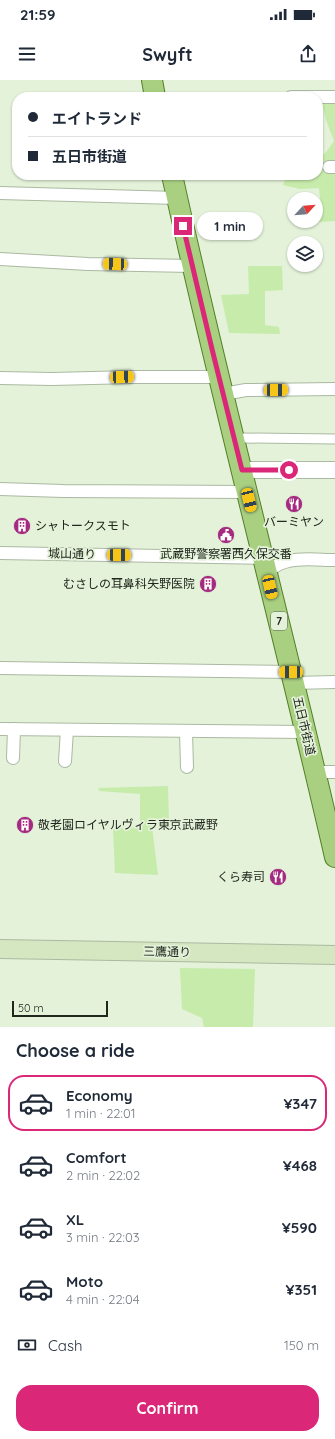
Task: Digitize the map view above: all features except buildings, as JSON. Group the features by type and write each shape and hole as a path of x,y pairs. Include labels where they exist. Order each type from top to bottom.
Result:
{"main road":[{"path":"152,80 154,92"},
{"name":"五日市街道","path":"173,180 192,266 247,492 269,563 292,677 335,857"},
{"name":"三鷹通り","path":"0,949 335,955"}],"street":[{"path":"323,96 335,96"},
{"path":"0,193 177,198"},
{"path":"0,259 88,264 192,266"},
{"path":"0,378 52,379 133,377 246,390 335,389"},
{"path":"244,438 335,439"},
{"path":"242,470 335,470"},
{"path":"0,489 71,492 247,492"},
{"name":"城山通り","path":"0,553 279,564 296,560 335,560"},
{"path":"0,668 292,677 335,682"},
{"path":"0,729 305,732"},
{"path":"13,758 14,729"},
{"path":"65,761 67,730"},
{"path":"186,732 187,767"},
{"path":"315,772 335,772"}],"green space":[{"path":"335,102 335,221 323,222 323,192 319,192 319,188 300,189 283,185 285,180 323,180 323,155 334,141 323,107 323,103"},
{"path":"248,266 282,266 283,290 265,291 265,325 279,327 280,334 229,333 221,295 249,294"},
{"path":"168,786 169,823 154,823 152,827 158,875 115,873 113,829 140,827 140,794 99,791 98,788"},
{"path":"180,968 255,969 253,1027 204,1027 202,1018 182,1009"}],"place":[{"name":"バーミヤン","path":"294,504"},
{"name":"シャトークスモト","path":"22,526"},
{"name":"武蔵野警察署西久保交番","path":"226,535"},
{"name":"むさしの耳鼻科矢野医院","path":"208,584"},
{"name":"敬老園ロイヤルヴィラ東京武蔵野","path":"25,825"},
{"name":"くら寿司","path":"278,877"}],"route":[{"path":"183,226 242,470 289,470"}]}
